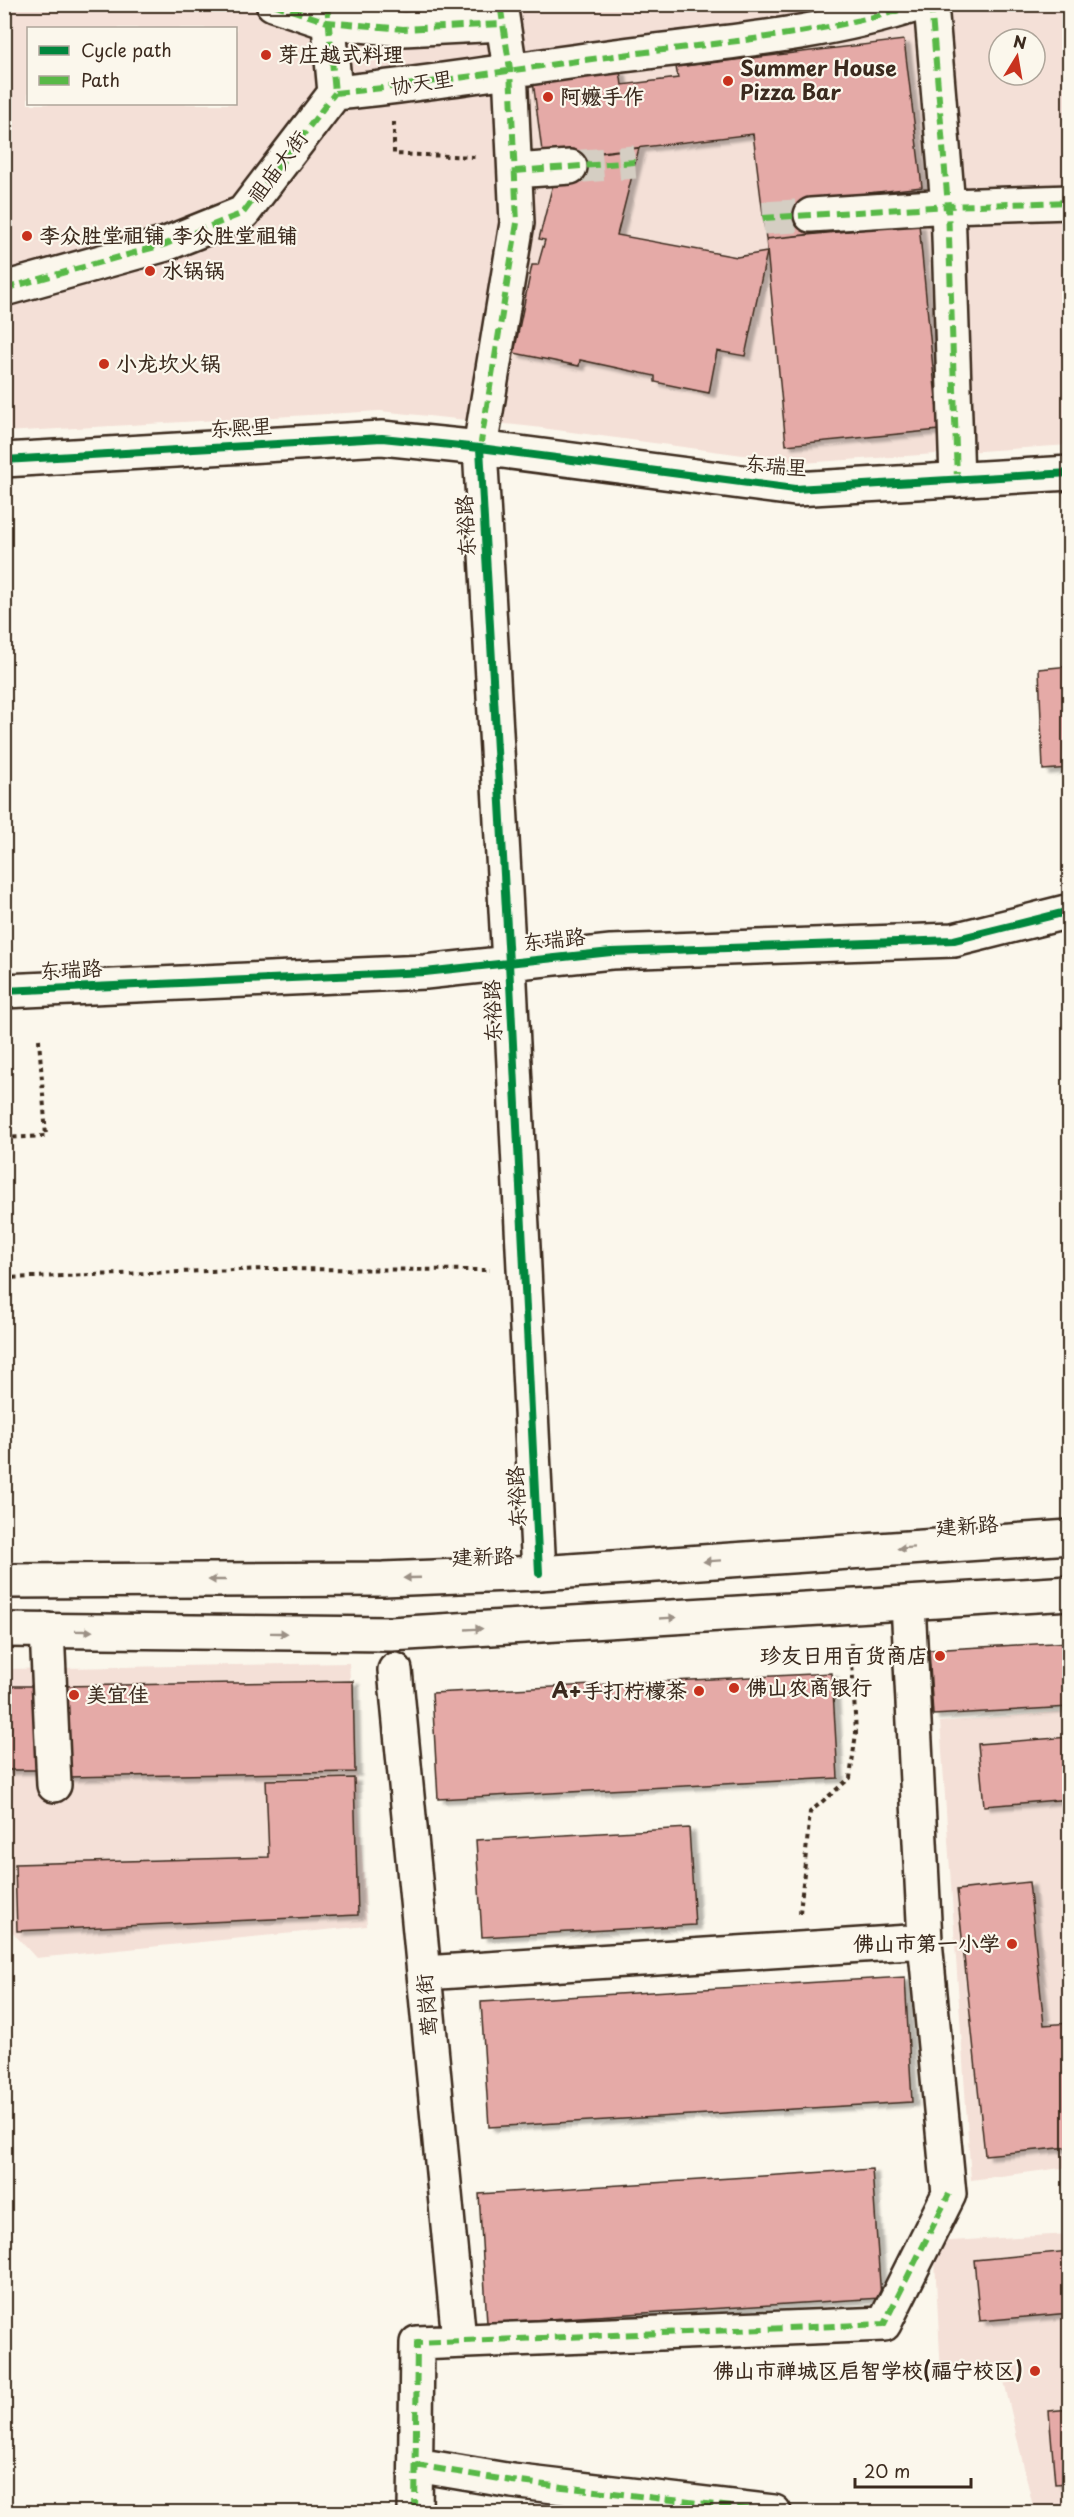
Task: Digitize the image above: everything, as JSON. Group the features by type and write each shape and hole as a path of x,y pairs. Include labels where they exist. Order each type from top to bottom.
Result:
{"street":[{"path":"273,4 403,29 501,14"},
{"path":"931,4 948,206 957,480"},
{"name":"协天里","path":"335,93 791,33 905,7"},
{"path":"327,13 335,93"},
{"name":"东裕路","path":"501,14 510,69 517,223 480,448 509,963 539,1573"},
{"name":"祖庙大街","path":"4,289 166,244 243,213 335,93"},
{"path":"514,164 570,167"},
{"path":"811,215 948,206 1070,202"},
{"name":"东熙里","path":"4,460 382,438 480,448"},
{"name":"东瑞里","path":"480,448 795,489 1070,473"},
{"name":"东瑞路","path":"4,991 425,972 611,952 954,940 1070,912"},
{"name":"建新路","path":"4,1581 374,1579 539,1573 1070,1537"},
{"path":"4,1630 391,1634 1070,1593"},
{"path":"415,2512 417,2343 884,2324 949,2194 926,1941 908,1603"},
{"path":"47,1630 54,1785"},
{"name":"莺岗街","path":"395,1671 459,2340"},
{"path":"424,1973 926,1941"},
{"path":"416,2465 512,2481 774,2512"}],"path":[{"path":"394,87 394,154 514,164"},
{"path":"4,1138 46,1136 39,1039"},
{"path":"4,1278 266,1269 494,1270"},
{"path":"797,1949 810,1812 850,1778 856,1733 851,1636"}],"shaded area":[{"path":"5,5 1069,5 1069,445 802,463 534,427 380,411 5,432"},
{"path":"349,1663 367,1926 36,1958 5,1924 5,1669"},
{"name":"佛山市第一小学","path":"1069,1711 1069,2167 971,2180 940,1722"},
{"name":"佛山市禅城区启智学校(福宁校区)","path":"1069,2234 1069,2507 1034,2511 1001,2368 941,2374 934,2242"}],"building":[{"path":"904,40 922,187 809,200 813,234 766,239 753,134 543,159 533,81 620,71 622,85 678,78 676,67"},
{"path":"639,148 617,235 737,257 767,252 745,356 717,351 709,393 655,382 655,376 580,360 579,366 514,353 532,265 538,265 545,240 539,239 553,184 569,157"},
{"path":"919,224 939,430 786,445 766,239"},
{"path":"1070,666 1070,768 1043,770 1039,669"},
{"path":"1070,1642 1070,1707 933,1715 929,1650"},
{"path":"832,1673 838,1778 438,1799 432,1693"},
{"path":"353,1681 355,1772 66,1777 64,1686"},
{"path":"4,1686 41,1686 41,1770 4,1770"},
{"path":"1070,1737 1070,1799 984,1806 978,1744"},
{"path":"354,1778 358,1915 17,1931 15,1864 269,1857 266,1780"},
{"path":"689,1828 695,1925 482,1937 476,1840"},
{"path":"1029,1882 1044,2025 1070,2023 1070,2147 985,2155 957,1890"},
{"path":"905,1977 912,2102 489,2127 481,2002"},
{"path":"872,2169 881,2298 487,2323 479,2194"},
{"path":"1070,2251 1070,2313 980,2321 974,2260"},
{"path":"1070,2409 1070,2483 1055,2484 1049,2411"}],"tunnel":[{"path":"570,167 635,162"},
{"path":"763,218 811,215"}],"marked path":[{"path":"273,4 327,22 403,29 503,24"},
{"path":"327,4 335,93"},
{"path":"480,448 517,223 510,69 500,4"},
{"path":"335,93 772,36 847,23 919,4"},
{"path":"931,4 948,206 957,480"},
{"path":"4,289 166,244 243,213 335,93"},
{"path":"515,171 635,162"},
{"path":"763,218 948,206 1070,202"},
{"path":"415,2512 417,2343 884,2324 949,2194"},
{"path":"416,2465 512,2481 774,2512"}],"cycle path":[{"path":"4,460 382,438 480,448 795,489 1070,473"},
{"path":"480,448 509,963 539,1573"},
{"path":"4,991 425,972 611,952 954,940 1070,911"}],"place":[{"name":"芽庄越式料理","path":"266,55"},
{"name":"Summer House Pizza Bar","path":"728,81"},
{"name":"阿嬷手作","path":"548,97"},
{"name":"李众胜堂祖铺 李众胜堂祖铺","path":"27,236"},
{"name":"水锅锅","path":"150,271"},
{"name":"小龙坎火锅","path":"104,364"},
{"name":"珍友日用百货商店","path":"940,1656"},
{"name":"佛山农商银行","path":"734,1688"},
{"name":"A+手打柠檬茶","path":"699,1691"},
{"name":"美宜佳","path":"74,1695"},
{"name":"佛山市第一小学","path":"1012,1944"},
{"name":"佛山市禅城区启智学校(福宁校区)","path":"1035,2371"}]}
